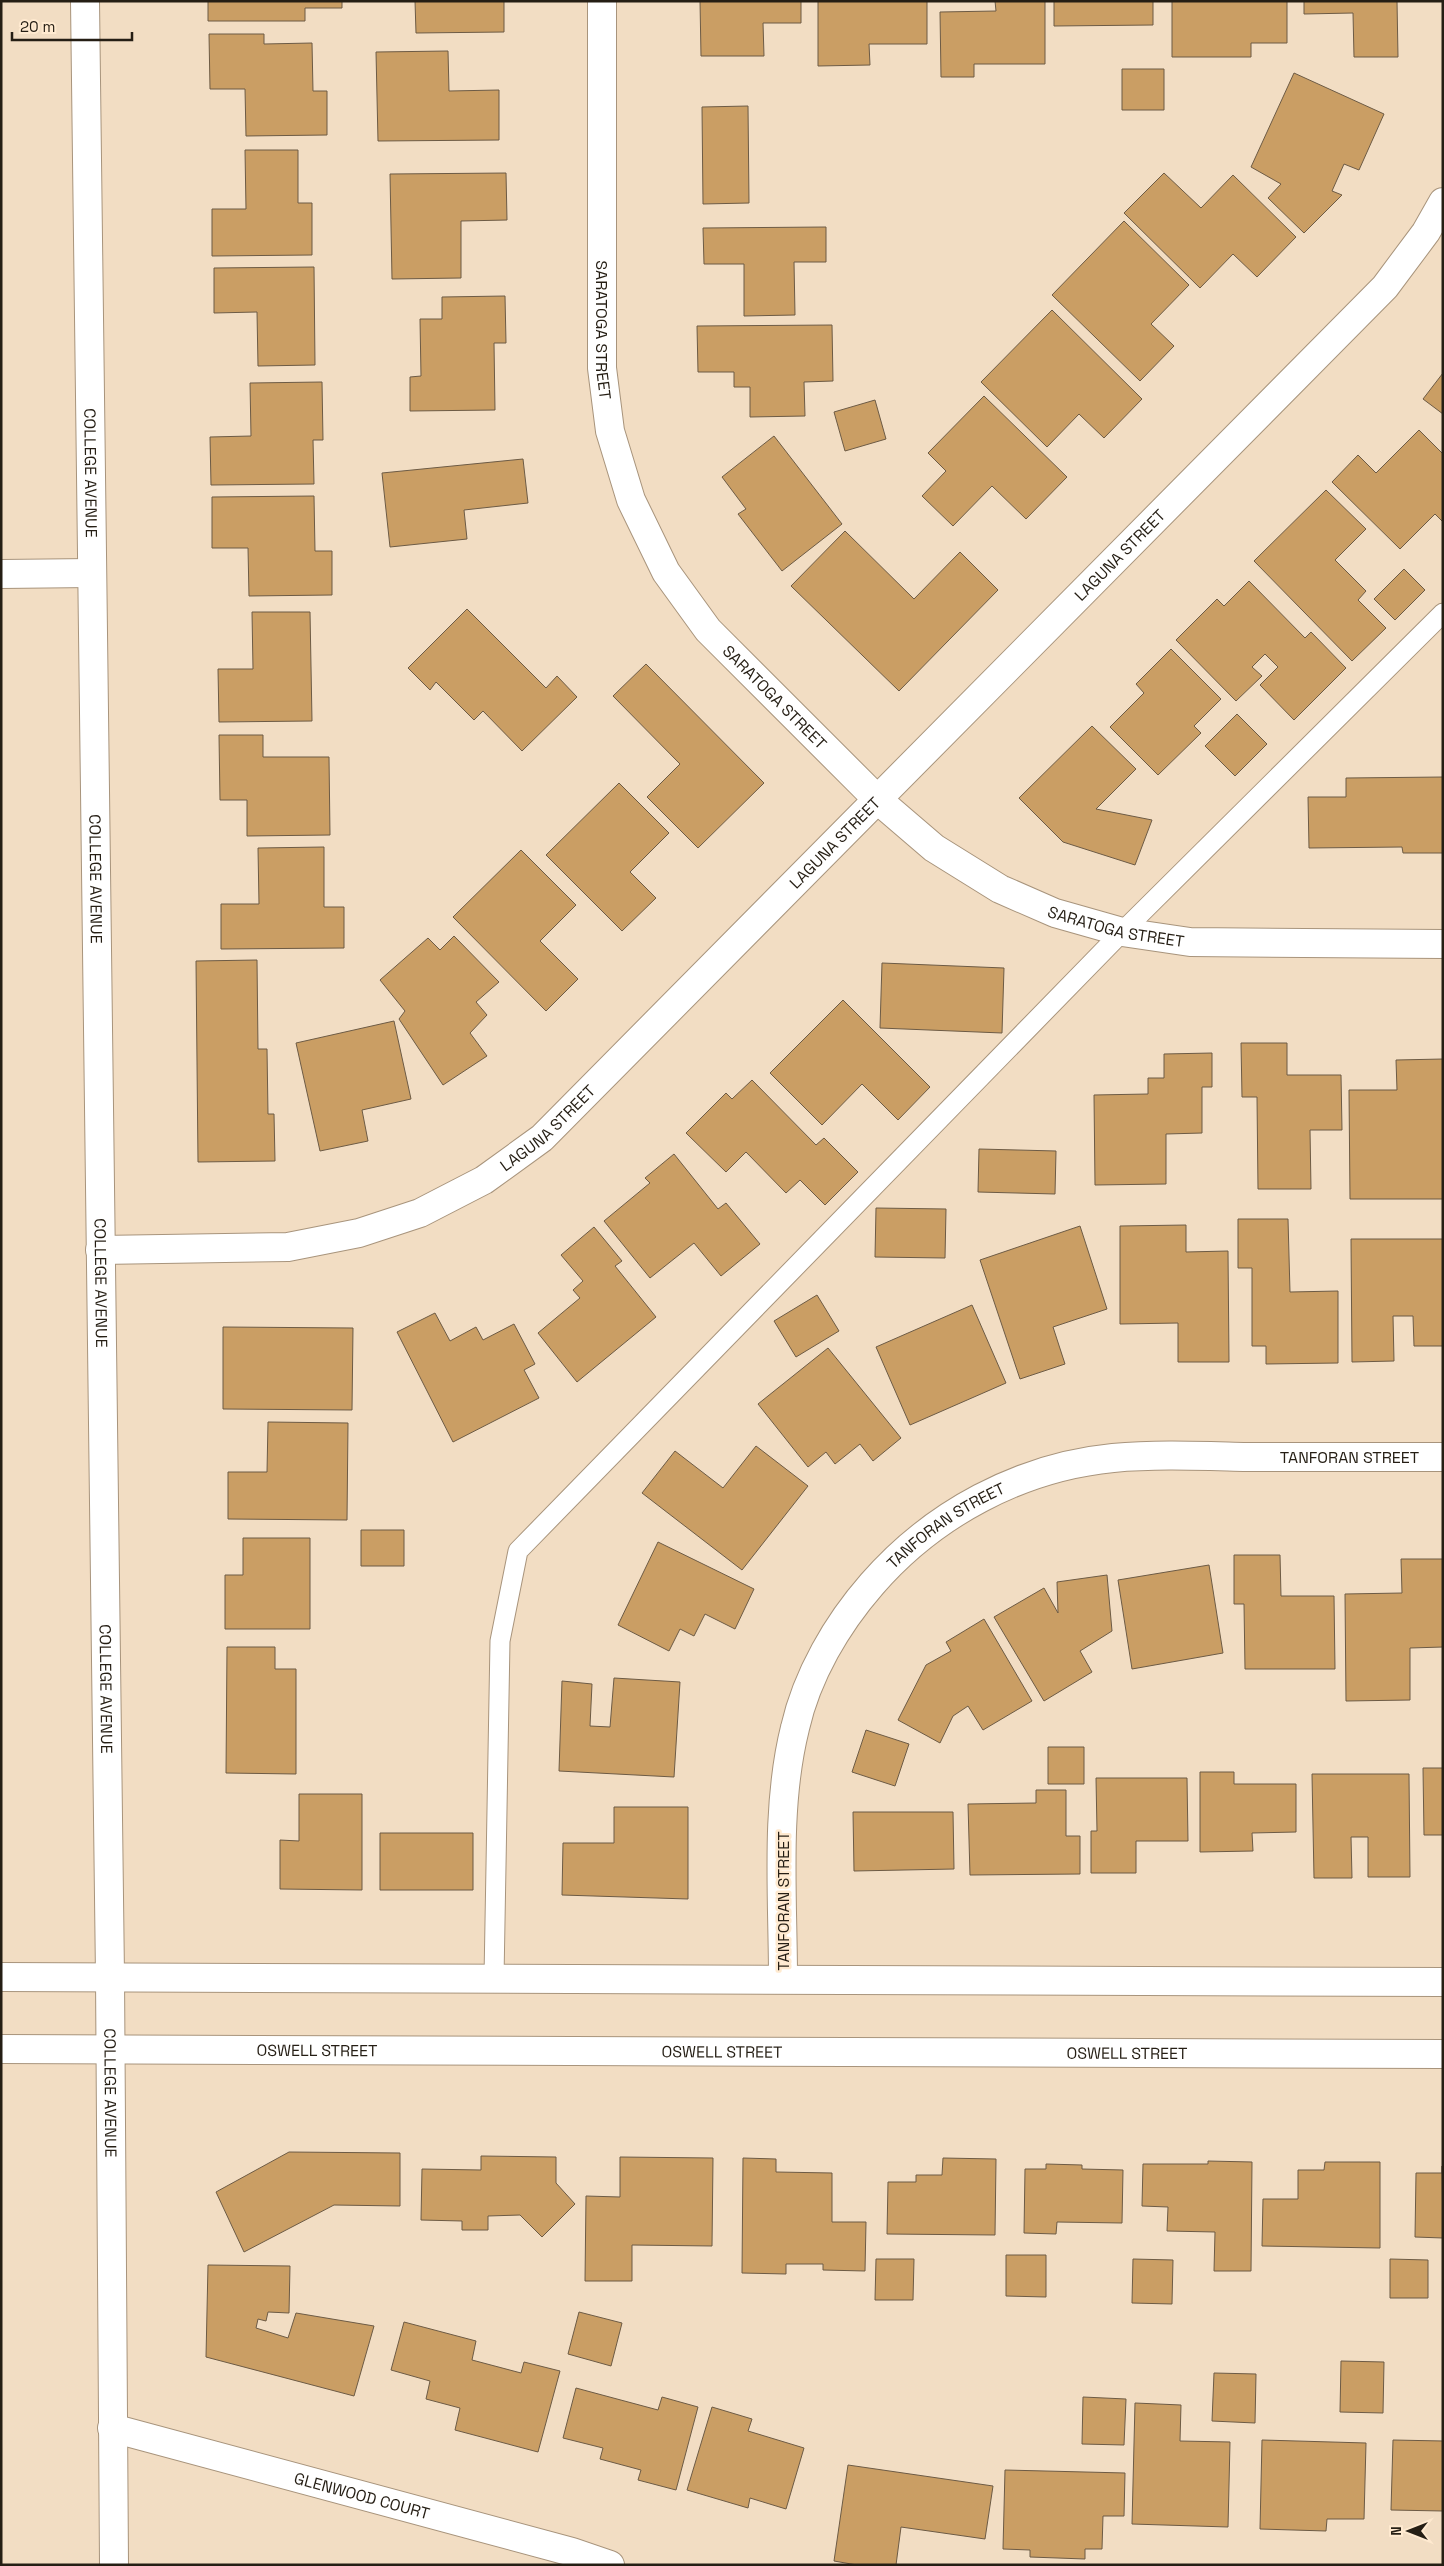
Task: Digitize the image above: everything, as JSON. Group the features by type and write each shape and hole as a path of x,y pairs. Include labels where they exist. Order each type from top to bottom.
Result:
{"street":[{"name":"COLLEGE AVENUE","path":"85,1 110,1976 114,2565"},
{"name":"SARATOGA STREET","path":"602,1 602,368 610,431 631,500 666,572 708,630 878,800 934,848 1000,889 1055,913 1122,932 1190,942 1443,944"},
{"name":"LAGUNA STREET","path":"100,1250 288,1246 359,1233 420,1213 484,1180 542,1138 1385,287 1426,232 1443,202"},
{"path":"1,574 92,573"},
{"name":"TANFORAN STREET","path":"783,1979 784,1789 795,1726 817,1666 853,1606 895,1558 938,1524 1001,1487 1055,1468 1112,1458 1443,1457"},
{"path":"1,1977 1443,1982"},
{"name":"OSWELL STREET","path":"1,2049 1443,2054"},
{"name":"GLENWOOD COURT","path":"112,2428 572,2552 610,2565"}],"lane":[{"path":"494,1978 500,1641 518,1551 1122,932 1443,612"}],"building":[{"path":"208,1 342,1 342,8 305,8 305,21 208,21"},
{"path":"415,1 504,1 504,32 416,33"},
{"path":"700,1 801,1 801,23 763,23 764,56 701,56"},
{"path":"818,1 927,1 927,44 869,44 870,65 818,66"},
{"path":"995,1 1045,1 1045,64 974,64 974,77 941,77 940,12 996,11"},
{"path":"1054,1 1153,1 1153,25 1054,26"},
{"path":"1172,1 1287,1 1287,43 1251,43 1251,57 1172,57"},
{"path":"1304,1 1397,1 1398,57 1354,57 1353,13 1304,14"},
{"path":"209,34 264,34 264,44 312,43 313,91 327,91 327,135 246,136 245,89 210,89"},
{"path":"448,51 449,91 499,90 499,140 378,141 376,52"},
{"path":"1122,69 1164,69 1164,110 1122,110"},
{"path":"1294,73 1384,114 1359,170 1344,164 1332,191 1342,195 1304,233 1268,198 1281,184 1251,167"},
{"path":"748,106 749,203 703,204 702,107"},
{"path":"245,150 298,150 298,203 312,203 312,255 212,256 212,209 246,209"},
{"path":"506,173 507,220 461,221 461,278 392,279 390,174"},
{"path":"1164,173 1201,208 1233,175 1296,237 1257,277 1233,254 1200,288 1124,213"},
{"path":"1124,221 1189,285 1151,324 1174,346 1140,381 1052,295"},
{"path":"826,227 826,262 794,262 795,315 744,316 744,264 704,264 703,228"},
{"path":"314,267 315,365 258,366 257,312 214,313 214,268"},
{"path":"505,296 506,343 494,343 495,410 410,411 410,377 421,376 420,319 442,319 442,297"},
{"path":"1052,310 1142,399 1104,438 1079,414 1047,447 981,382"},
{"path":"832,325 833,381 804,382 805,416 750,417 750,387 734,387 734,372 698,372 697,326"},
{"path":"1443,373 1443,414 1423,399"},
{"path":"322,382 323,440 313,440 314,484 211,485 210,437 251,436 250,383"},
{"path":"984,396 1067,477 1026,519 992,486 953,526 922,496 946,471 928,453"},
{"path":"875,400 886,439 845,451 834,412"},
{"path":"1419,430 1443,454 1443,522 1435,514 1400,549 1332,482 1358,455 1376,473"},
{"path":"774,436 842,524 782,571 738,514 746,509 722,477"},
{"path":"523,459 528,503 464,510 467,539 390,547 382,473"},
{"path":"1326,490 1366,529 1335,560 1366,591 1358,600 1386,628 1352,661 1254,561"},
{"path":"314,496 315,551 332,551 332,595 249,596 248,548 212,548 212,497"},
{"path":"845,531 914,599 960,552 998,590 899,691 791,586"},
{"path":"1404,569 1425,590 1395,620 1374,599"},
{"path":"1249,581 1305,638 1311,632 1346,668 1294,720 1260,685 1278,667 1265,654 1252,667 1262,676 1236,701 1176,640 1217,599 1224,606"},
{"path":"467,609 546,688 557,676 577,697 522,751 483,711 474,720 436,682 430,690 408,668"},
{"path":"252,612 310,612 312,721 219,722 218,669 253,669"},
{"path":"1171,649 1221,699 1194,726 1201,733 1158,775 1110,727 1144,693 1136,684"},
{"path":"646,664 764,783 698,848 647,797 680,764 613,696"},
{"path":"1237,714 1267,744 1235,776 1205,746"},
{"path":"1092,726 1136,769 1096,809 1152,820 1135,865 1063,842 1019,798"},
{"path":"219,735 263,735 263,757 329,757 330,835 247,836 247,800 220,800"},
{"path":"1443,777 1443,853 1403,853 1402,847 1309,848 1308,797 1346,797 1346,778"},
{"path":"619,783 669,833 630,872 656,898 622,931 546,855"},
{"path":"324,847 324,907 344,907 344,948 221,949 221,904 259,904 258,848"},
{"path":"521,850 576,905 540,941 578,979 546,1011 453,917"},
{"path":"454,936 499,982 476,1002 487,1015 470,1033 487,1056 443,1085 399,1019 405,1011 380,980 428,938 440,950"},
{"path":"257,960 258,1049 267,1049 268,1114 274,1114 275,1161 198,1162 196,961"},
{"path":"882,963 1004,968 1002,1033 880,1028"},
{"path":"843,1000 930,1087 898,1120 862,1084 822,1125 770,1073"},
{"path":"394,1021 411,1099 362,1110 368,1141 320,1151 296,1043"},
{"path":"1241,1043 1287,1043 1287,1075 1341,1075 1342,1130 1310,1130 1311,1189 1258,1189 1257,1097 1242,1097"},
{"path":"1212,1053 1212,1087 1202,1087 1202,1133 1166,1134 1166,1184 1095,1185 1094,1095 1148,1094 1148,1078 1164,1078 1164,1054"},
{"path":"1443,1059 1443,1199 1350,1199 1349,1090 1397,1090 1396,1060"},
{"path":"752,1080 816,1145 824,1138 858,1172 825,1205 800,1180 786,1193 746,1152 726,1172 686,1133 726,1093 732,1099"},
{"path":"979,1149 1056,1151 1055,1194 978,1192"},
{"path":"674,1154 718,1209 726,1203 760,1244 721,1276 694,1243 650,1278 604,1221 650,1183 645,1178"},
{"path":"876,1208 946,1209 945,1258 875,1257"},
{"path":"1238,1219 1288,1219 1290,1292 1338,1291 1338,1363 1266,1364 1266,1346 1252,1346 1252,1268 1238,1268"},
{"path":"1186,1225 1186,1252 1228,1251 1229,1362 1178,1362 1178,1323 1120,1324 1120,1226"},
{"path":"1080,1226 1107,1309 1053,1327 1065,1364 1020,1379 980,1260"},
{"path":"594,1227 622,1261 615,1266 656,1317 577,1382 538,1333 580,1298 573,1290 583,1281 561,1255"},
{"path":"1351,1239 1443,1239 1443,1346 1414,1346 1413,1316 1393,1316 1394,1361 1352,1362"},
{"path":"817,1295 839,1331 796,1357 774,1321"},
{"path":"972,1305 1006,1383 910,1425 876,1347"},
{"path":"435,1313 450,1341 476,1327 483,1340 514,1324 535,1364 524,1370 539,1398 453,1442 397,1332"},
{"path":"223,1327 353,1328 352,1410 223,1409"},
{"path":"828,1348 901,1438 873,1461 860,1444 835,1464 826,1452 808,1467 758,1404"},
{"path":"268,1422 348,1423 347,1520 228,1519 228,1472 267,1472"},
{"path":"756,1446 808,1486 742,1570 642,1493 675,1451 723,1488"},
{"path":"361,1530 404,1530 404,1566 361,1566"},
{"path":"243,1538 310,1538 310,1629 225,1629 225,1575 243,1575"},
{"path":"658,1542 754,1589 735,1629 705,1614 694,1636 680,1629 669,1651 618,1625"},
{"path":"1234,1555 1280,1555 1281,1596 1334,1596 1335,1669 1245,1669 1244,1604 1234,1604"},
{"path":"1401,1559 1443,1559 1443,1647 1410,1648 1410,1700 1346,1701 1345,1594 1402,1593"},
{"path":"1209,1565 1223,1653 1132,1669 1118,1580"},
{"path":"1107,1575 1112,1631 1080,1651 1092,1672 1044,1701 994,1617 1044,1588 1058,1613 1057,1582"},
{"path":"984,1619 1032,1701 983,1730 968,1706 953,1716 940,1743 898,1720 926,1665 951,1651 946,1642"},
{"path":"227,1647 275,1647 275,1669 296,1669 296,1774 226,1773"},
{"path":"614,1678 680,1682 674,1777 559,1771 562,1681 592,1684 590,1726 610,1727"},
{"path":"866,1730 909,1744 895,1786 852,1772"},
{"path":"1048,1747 1084,1747 1084,1784 1048,1784"},
{"path":"1423,1768 1443,1768 1443,1835 1424,1835"},
{"path":"1200,1772 1234,1772 1234,1784 1296,1784 1296,1832 1252,1833 1253,1851 1200,1852"},
{"path":"1312,1774 1409,1774 1410,1877 1368,1877 1368,1837 1351,1837 1352,1878 1314,1878"},
{"path":"1096,1778 1187,1778 1188,1841 1136,1841 1136,1873 1091,1873 1091,1831 1097,1831"},
{"path":"1036,1790 1066,1790 1066,1836 1080,1836 1080,1874 970,1875 968,1804 1036,1803"},
{"path":"299,1794 362,1794 362,1890 280,1889 280,1840 299,1841"},
{"path":"614,1807 688,1807 688,1899 562,1895 563,1843 614,1843"},
{"path":"853,1812 953,1812 954,1869 854,1871"},
{"path":"380,1833 473,1833 473,1890 380,1890"},
{"path":"289,2152 400,2153 400,2206 334,2205 244,2252 216,2192"},
{"path":"481,2156 556,2157 556,2183 575,2204 542,2237 520,2215 488,2216 488,2230 462,2230 462,2221 421,2220 422,2169 481,2170"},
{"path":"620,2157 713,2158 712,2246 632,2245 632,2281 585,2281 586,2196 620,2197"},
{"path":"743,2158 776,2159 776,2172 832,2173 832,2222 866,2222 865,2271 823,2270 823,2264 786,2264 786,2274 742,2273"},
{"path":"943,2158 996,2159 995,2235 887,2234 888,2182 916,2182 916,2175 942,2175"},
{"path":"1208,2161 1252,2162 1251,2271 1214,2271 1215,2232 1167,2231 1168,2207 1142,2206 1143,2164 1208,2164"},
{"path":"1325,2162 1380,2162 1380,2248 1262,2246 1263,2199 1298,2199 1298,2170 1324,2170"},
{"path":"1046,2164 1082,2165 1082,2169 1123,2170 1122,2223 1057,2222 1056,2234 1024,2233 1025,2169 1046,2169"},
{"path":"1442,2166 1443,2238 1415,2237 1416,2173 1442,2173"},
{"path":"1006,2255 1046,2255 1046,2297 1006,2296"},
{"path":"876,2259 914,2259 913,2300 875,2300"},
{"path":"1133,2259 1173,2260 1172,2304 1132,2303"},
{"path":"1390,2259 1428,2260 1428,2298 1390,2298"},
{"path":"208,2265 290,2266 289,2313 268,2312 266,2321 258,2319 256,2328 288,2338 296,2313 374,2326 354,2396 206,2357"},
{"path":"579,2312 622,2323 611,2366 568,2354"},
{"path":"404,2322 476,2341 472,2360 521,2373 524,2362 560,2371 538,2452 455,2430 460,2408 426,2399 430,2381 391,2370"},
{"path":"1341,2361 1384,2362 1383,2413 1340,2412"},
{"path":"1214,2373 1256,2374 1255,2423 1212,2421"},
{"path":"576,2388 658,2410 662,2397 698,2407 676,2490 638,2480 641,2470 600,2459 603,2448 563,2438"},
{"path":"1083,2397 1126,2399 1124,2445 1082,2444"},
{"path":"1135,2403 1181,2405 1180,2441 1230,2442 1228,2527 1132,2524"},
{"path":"712,2407 752,2419 748,2431 804,2448 786,2509 750,2498 748,2508 687,2490"},
{"path":"1262,2440 1366,2443 1364,2519 1327,2519 1326,2531 1260,2529"},
{"path":"1393,2440 1443,2441 1443,2511 1391,2510"},
{"path":"848,2465 993,2486 985,2539 901,2527 896,2565 857,2565 834,2561"},
{"path":"1005,2470 1125,2473 1124,2516 1103,2516 1102,2549 1085,2549 1085,2559 1030,2557 1030,2550 1003,2549"}]}
